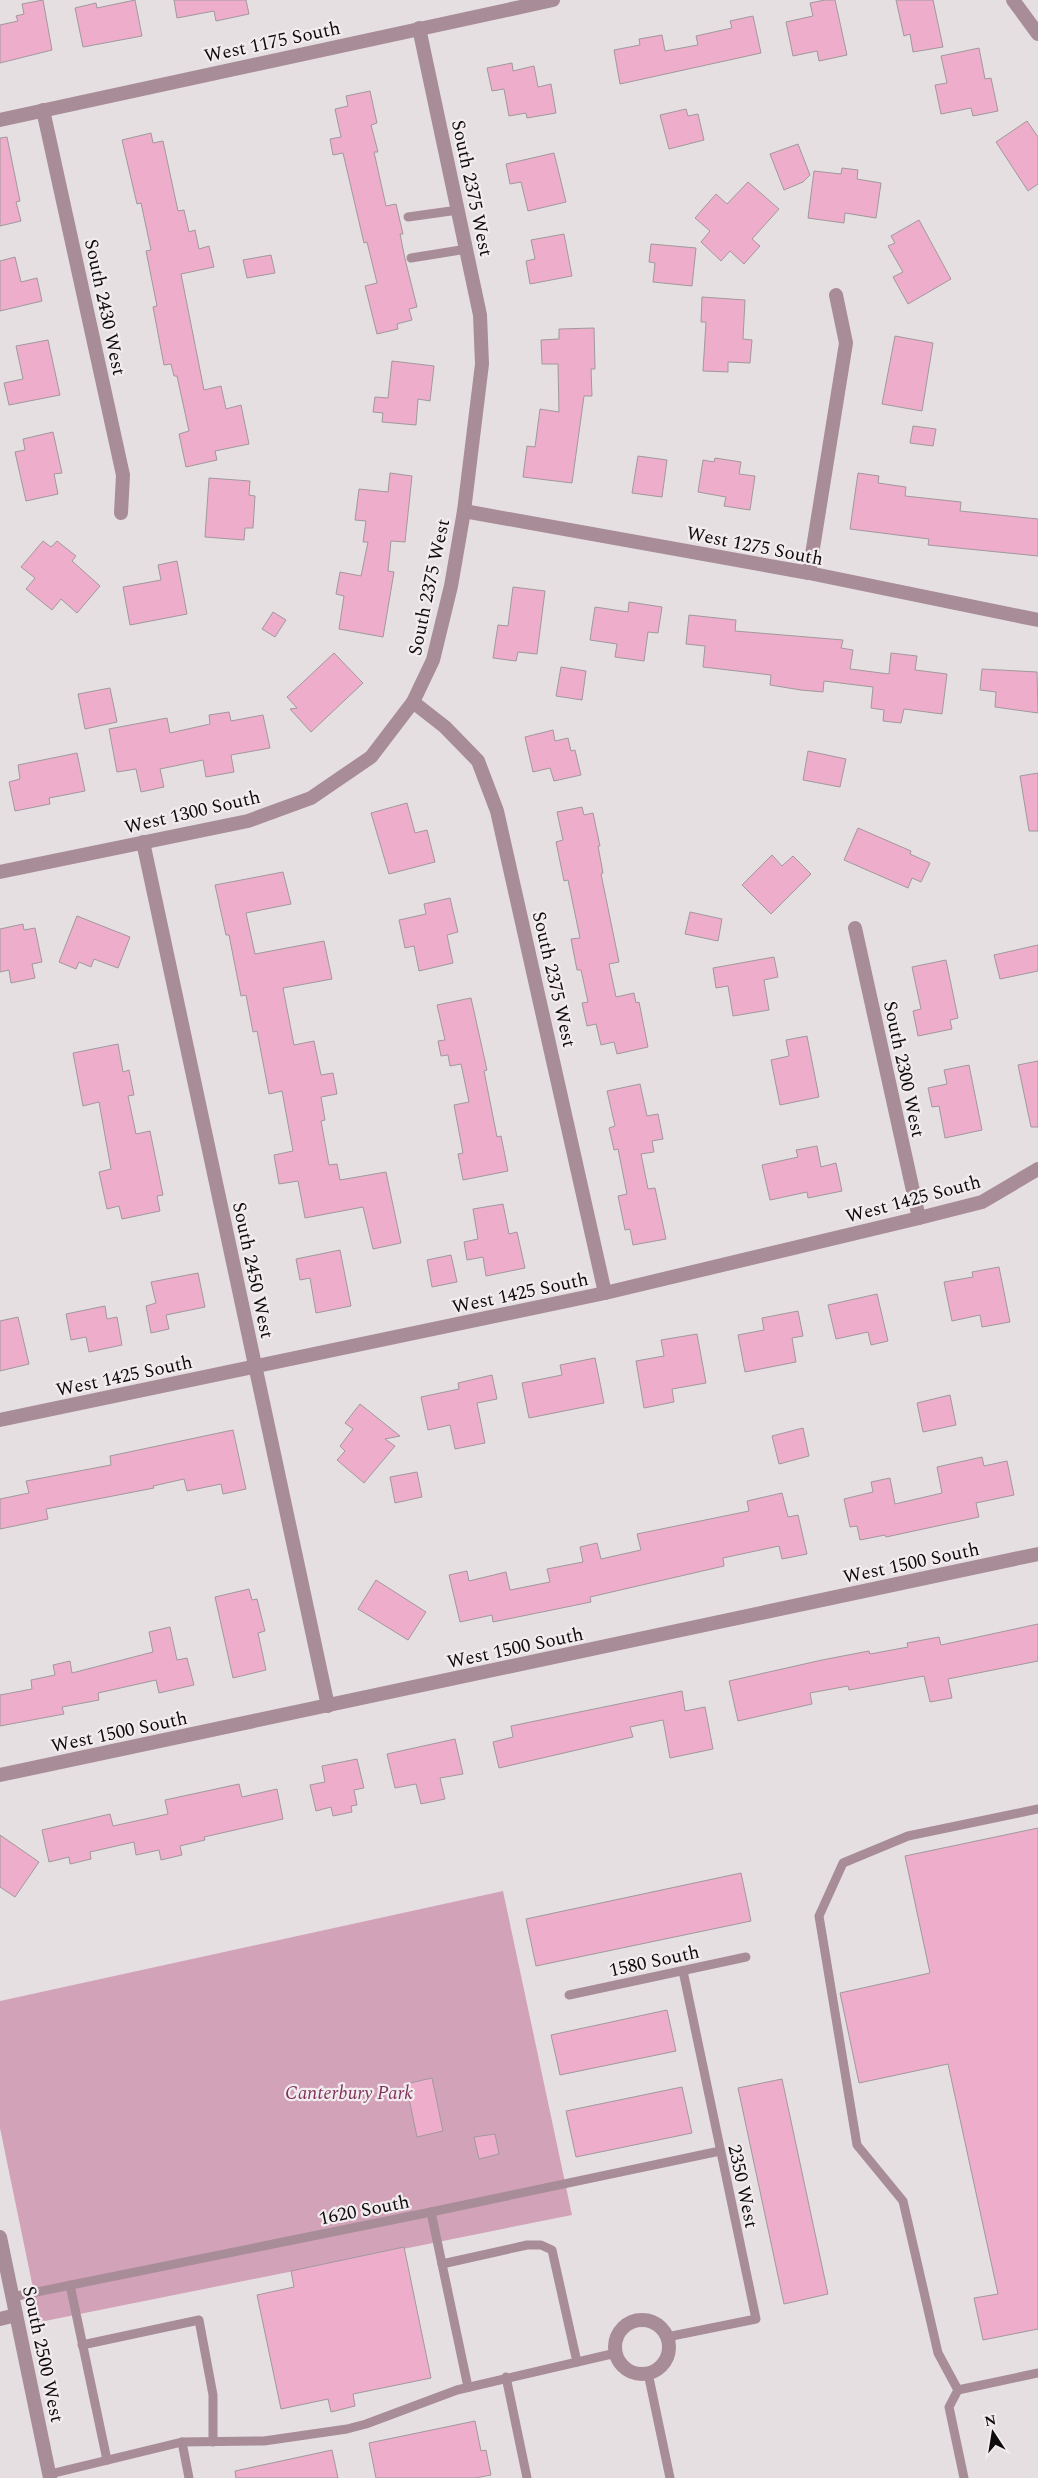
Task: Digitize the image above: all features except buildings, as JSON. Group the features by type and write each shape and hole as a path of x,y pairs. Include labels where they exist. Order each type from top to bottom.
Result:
{"street":[{"name":"West 1175 South","path":"0,120 553,0"},
{"path":"1013,0 1038,34"},
{"name":"South 2375 West","path":"419,28 480,316 482,364 464,511 451,586 433,660 413,702 445,727 478,761 497,811 606,1293"},
{"name":"South 2430 West","path":"43,110 123,475 121,513"},
{"path":"809,573 846,344 836,295"},
{"name":"West 1275 South","path":"464,511 809,573 1038,620"},
{"name":"West 1300 South","path":"0,872 248,821 311,798 371,757 413,702"},
{"name":"South 2450 West","path":"143,842 328,1706"},
{"name":"South 2300 West","path":"856,928 919,1218"},
{"name":"West 1425 South","path":"0,1420 256,1368 606,1293 919,1218 982,1202 1038,1169"},
{"name":"West 1500 South","path":"0,1775 1038,1554"},
{"name":"South 2500 West","path":"0,2237 50,2476"},
{"path":"0,2318 16,2315"},
{"path":"639,2320 656,2324 667,2337 669,2348 666,2359 658,2368 648,2373 628,2370 620,2363 616,2354 615,2342 620,2331 628,2324 639,2320"}],"lane":[{"path":"408,218 458,210"},
{"path":"411,258 467,249"},
{"path":"958,2390 938,2353 903,2201 857,2145 818,1916 843,1863 908,1836 1038,1809"},
{"name":"1580 South","path":"569,1995 746,1958"},
{"name":"2350 West","path":"667,2337 756,2319 683,1971"},
{"name":"1620 South","path":"12,2297 720,2151"},
{"path":"430,2212 468,2387"},
{"path":"442,2264 527,2245 541,2245 552,2250 577,2362"},
{"path":"70,2286 107,2460"},
{"path":"82,2345 199,2320 213,2395 213,2442"},
{"path":"50,2476 182,2442 264,2441 347,2429 366,2424 468,2387 616,2354"},
{"path":"648,2373 670,2478"},
{"path":"958,2390 1038,2373"},
{"path":"506,2377 527,2478"},
{"path":"958,2390 949,2407 964,2478"},
{"path":"182,2442 189,2478"}],"green space":[{"name":"Canterbury Park","path":"503,1891 572,2215 40,2322 0,2128 0,2001"}]}
